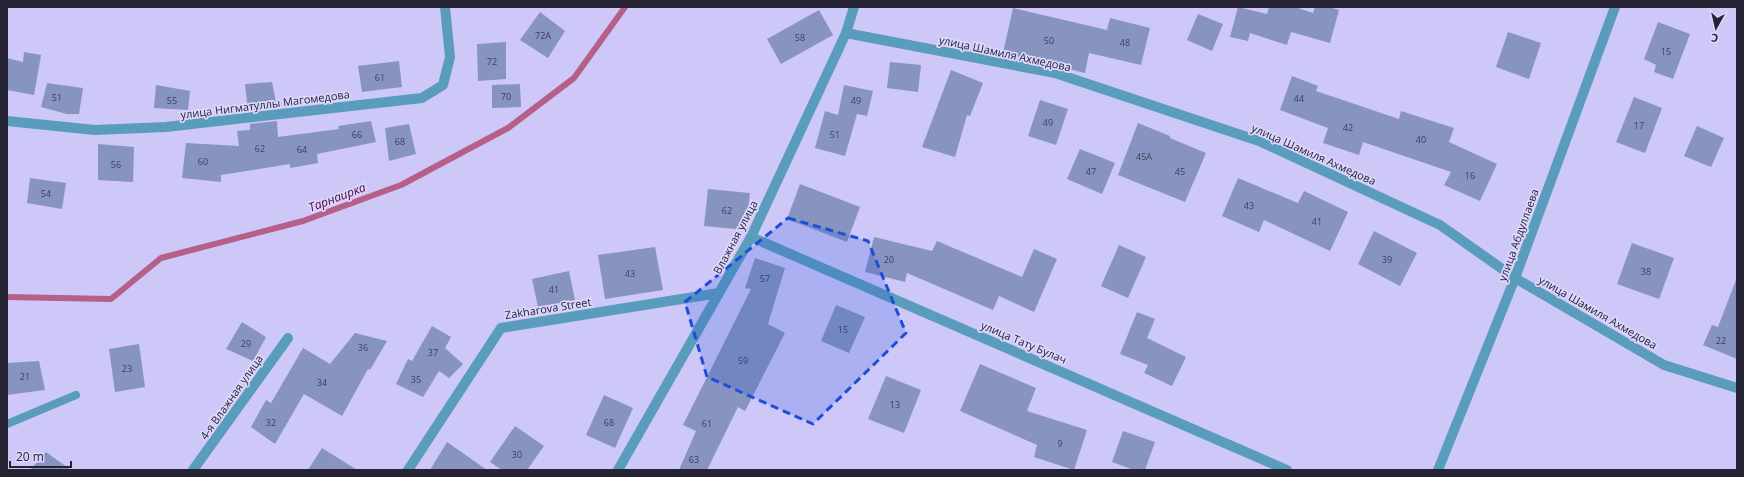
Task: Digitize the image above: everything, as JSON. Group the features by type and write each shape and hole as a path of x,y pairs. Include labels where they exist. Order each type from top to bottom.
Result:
{"street":[{"name":"улица Нигматуллы Магомедова","path":"7,121 95,130 166,127 422,98 443,85 450,57 445,7"},
{"name":"Влажная улица","path":"618,470 751,237 846,33 854,7"},
{"name":"улица Абдуллаева","path":"1438,470 1515,278 1615,7"},
{"name":"улица Шамиля Ахмедова","path":"846,33 1055,73 1259,141 1440,225 1515,278 1664,365 1737,388"},
{"name":"улица Тату Булач","path":"751,237 1287,470"},
{"name":"Zakharova Street","path":"408,470 501,328 718,293"},
{"name":"4-я Влажная улица","path":"193,470 288,338"}],"lane":[{"path":"7,424 76,395"}],"highlighted area":[{"path":"788,218 868,241 906,333 813,424 707,377 685,302"}],"building":[{"path":"1238,7 1267,14 1269,7 1295,7 1313,13 1315,7 1329,7 1339,10 1330,43 1291,32 1287,45 1250,33 1248,41 1230,37"},
{"path":"1013,8 1107,30 1110,18 1150,28 1141,65 1089,53 1085,73 1003,53"},
{"path":"819,10 833,35 781,64 767,39"},
{"path":"540,12 565,31 548,58 520,40"},
{"path":"1198,14 1223,24 1212,51 1187,40"},
{"path":"1658,22 1690,34 1673,79 1654,72 1656,65 1644,59"},
{"path":"1508,32 1541,43 1529,79 1496,67"},
{"path":"506,42 506,79 478,81 477,44"},
{"path":"24,52 41,55 34,95 7,90 7,58 23,62"},
{"path":"399,61 402,87 362,92 358,66"},
{"path":"890,62 921,65 918,92 887,88"},
{"path":"951,70 983,83 970,116 967,115 955,157 922,147"},
{"path":"1292,76 1318,86 1316,91 1399,119 1401,111 1454,128 1449,142 1497,164 1480,201 1444,185 1451,172 1363,142 1359,155 1323,143 1328,128 1280,110"},
{"path":"272,82 276,108 248,111 245,84"},
{"path":"47,83 83,88 79,114 67,114 41,107"},
{"path":"520,84 521,107 492,108 492,85"},
{"path":"156,85 190,91 188,110 154,108"},
{"path":"844,85 873,91 867,116 857,114 845,156 815,148 825,111 838,115"},
{"path":"1634,97 1662,108 1645,153 1616,142"},
{"path":"1040,100 1068,109 1056,145 1028,136"},
{"path":"277,121 278,137 339,129 338,126 371,121 376,142 317,154 318,163 290,168 290,164 221,175 221,182 182,178 186,143 239,146 237,131 250,130 250,124"},
{"path":"1138,123 1206,153 1185,202 1118,175"},
{"path":"409,124 416,154 389,161 385,128"},
{"path":"1697,126 1724,138 1711,167 1684,156"},
{"path":"98,144 134,147 133,182 98,180"},
{"path":"1080,149 1115,163 1102,194 1067,179"},
{"path":"30,178 66,183 62,209 27,203"},
{"path":"1238,178 1298,203 1304,191 1348,212 1330,251 1264,220 1259,232 1222,216"},
{"path":"800,184 860,207 847,242 787,219"},
{"path":"708,189 750,193 746,230 704,226"},
{"path":"1374,231 1417,253 1400,286 1358,264"},
{"path":"874,237 932,251 937,241 1022,277 1034,249 1057,259 1034,312 999,296 993,310 907,273 905,282 865,272"},
{"path":"1632,243 1674,258 1659,299 1617,284"},
{"path":"1119,245 1146,257 1128,298 1101,286"},
{"path":"655,247 663,290 605,299 598,255"},
{"path":"755,258 785,268 768,324 785,333 745,411 738,407 707,470 679,470 696,431 683,425 751,289 745,288"},
{"path":"569,271 575,300 538,307 532,279"},
{"path":"1736,280 1737,359 1703,345 1712,325 1718,327"},
{"path":"836,305 865,317 849,353 821,341"},
{"path":"1137,312 1155,319 1147,338 1186,357 1172,386 1144,373 1148,365 1120,354"},
{"path":"242,322 266,337 253,361 226,349"},
{"path":"432,326 451,337 445,348 463,364 449,378 439,371 423,397 396,384 408,359 412,361"},
{"path":"355,333 387,341 370,370 368,369 342,416 304,394 275,444 251,427 266,400 271,403 303,348 330,364"},
{"path":"139,344 145,387 115,392 109,349"},
{"path":"39,361 45,390 7,395 7,363"},
{"path":"980,364 1036,388 1027,411 1087,430 1074,470 1034,457 1037,445 960,411"},
{"path":"886,376 921,390 904,433 868,419"},
{"path":"604,395 633,408 615,448 586,435"},
{"path":"515,426 544,446 527,470 502,470 490,462"},
{"path":"1123,431 1155,442 1145,470 1134,470 1112,462"},
{"path":"447,442 487,470 430,470"},
{"path":"322,448 357,470 308,470"},
{"path":"46,452 71,470 30,470"}],"waterway":[{"name":"Тарнаирка","path":"7,297 111,299 161,258 303,221 401,185 508,128 574,78 625,7"}]}
